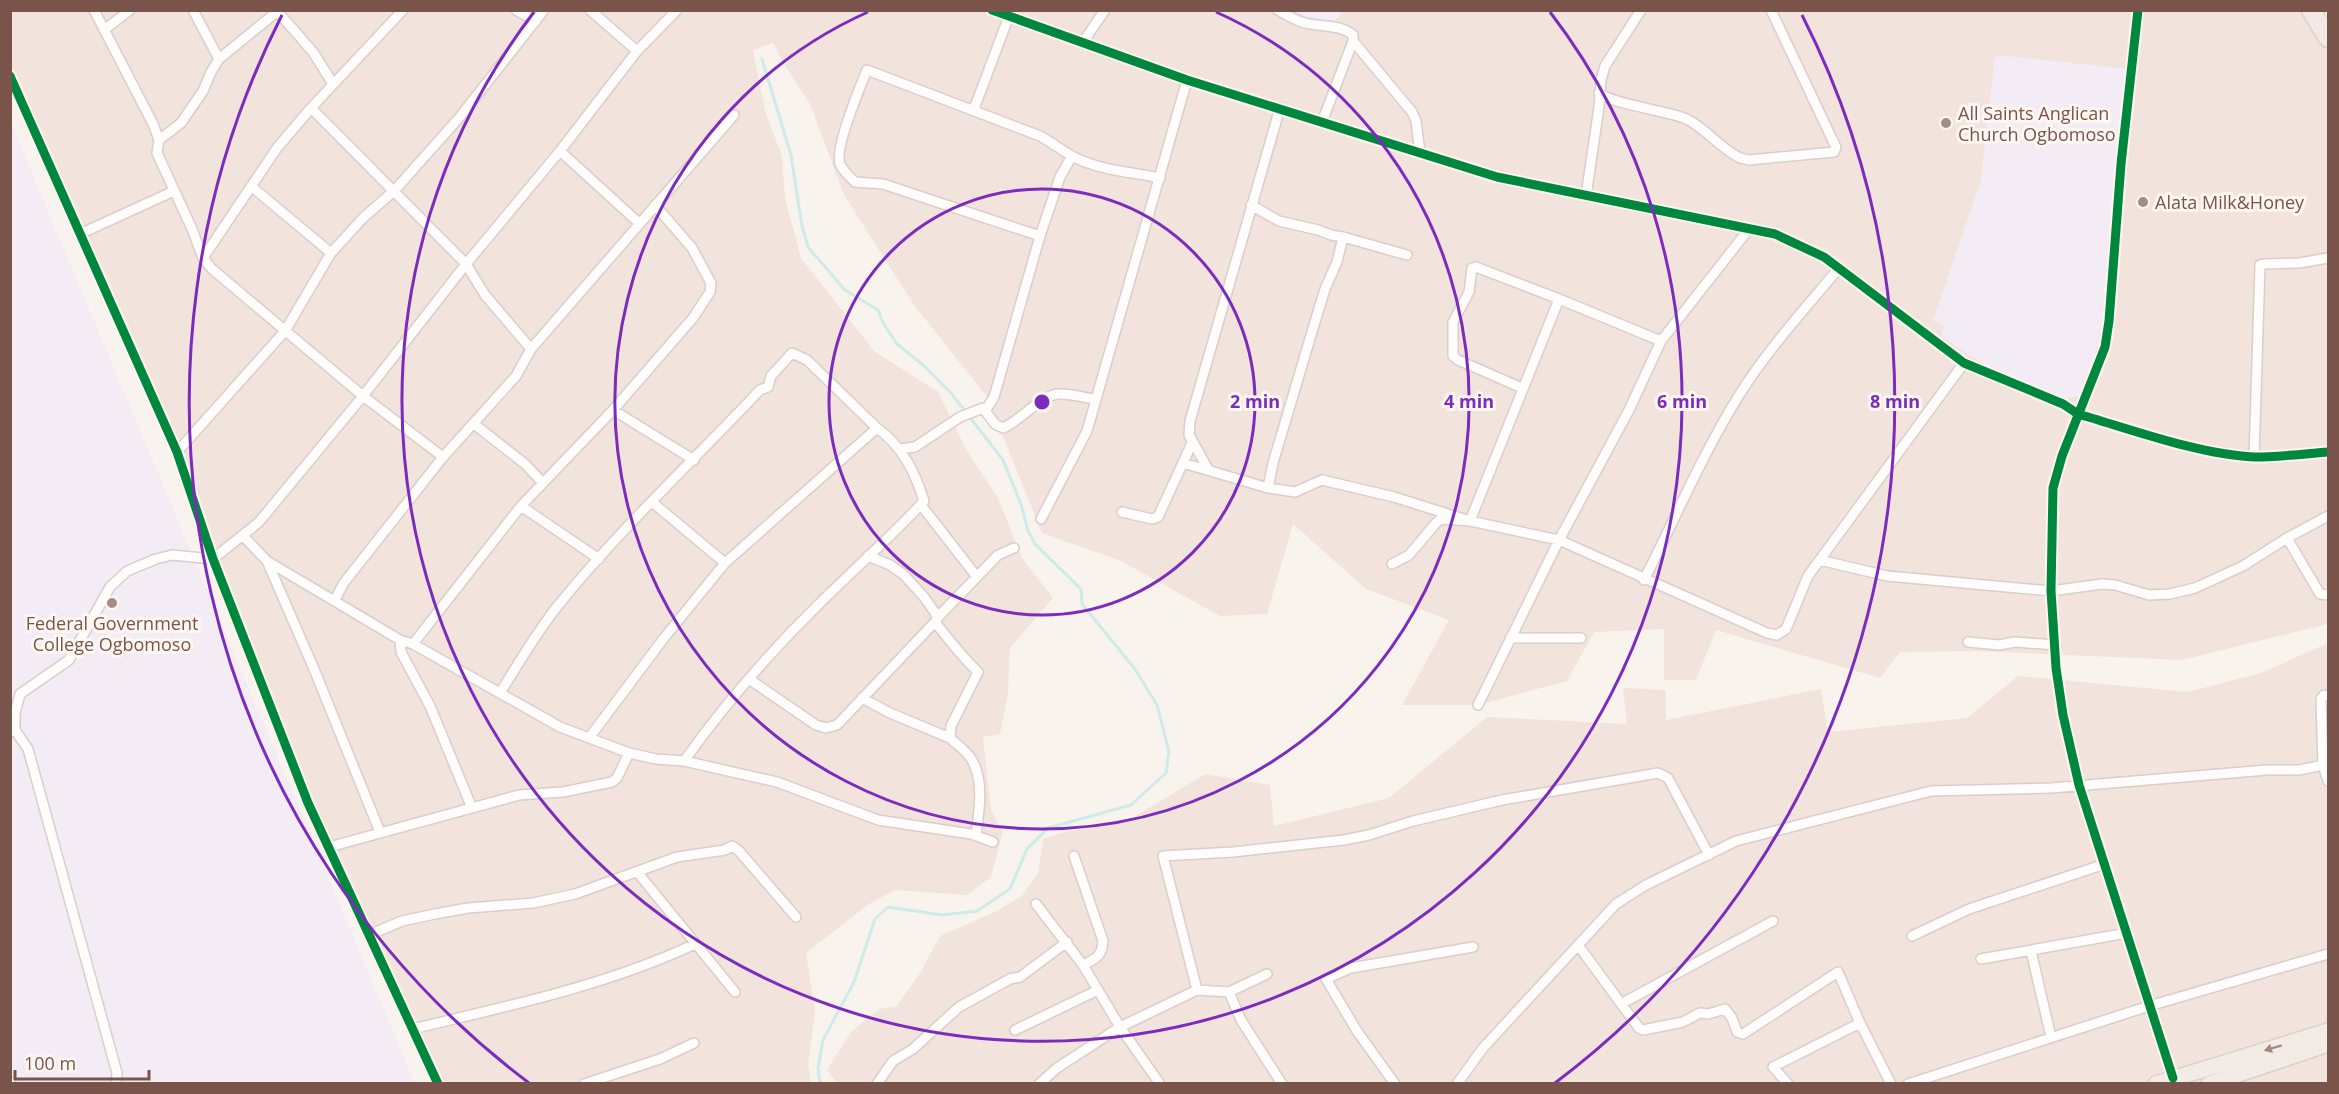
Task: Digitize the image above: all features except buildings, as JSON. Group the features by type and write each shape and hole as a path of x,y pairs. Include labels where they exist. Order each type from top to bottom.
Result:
{"highway":[{"path":"2311,10 2328,38"}],"main road":[{"path":"2209,1083 2296,1048 2328,1031"},
{"path":"2156,1083 2296,1048 2328,1044"}],"street":[{"path":"94,10 159,140 157,153 203,258 212,269 363,396 443,457"},
{"path":"104,30 130,10"},
{"path":"193,10 219,59"},
{"path":"203,258 277,148 311,108 403,10"},
{"path":"516,10 536,21"},
{"path":"177,452 285,331 331,253 363,218 394,191 485,88 544,10"},
{"path":"590,10 637,51"},
{"path":"116,1083 117,1073 28,750 13,731 20,694 69,660 110,587 127,571 172,555 213,559 259,522 363,396 466,264 560,151 637,51 677,10"},
{"path":"992,10 1187,80 1497,177 1775,234 1824,257 1964,363 2063,404 2078,414 2204,450 2254,457 2328,452"},
{"path":"1083,42 1105,10"},
{"path":"1278,10 1303,22 1353,35 1353,41 1322,122"},
{"path":"1586,196 1599,93 1605,66 1641,10"},
{"path":"1599,93 1608,100 1621,100 1686,118 1740,158 1749,160 1834,152 1836,147 1771,10"},
{"path":"2138,10 2121,164 2109,321 2105,346 2062,456 2053,488 2051,591 2061,706 2079,785 2173,1078"},
{"path":"159,140 181,123 203,91 219,59 278,11 313,52 333,84"},
{"path":"975,109 1009,16"},
{"path":"1353,41 1412,112 1416,121 1420,153"},
{"path":"1040,236 884,184 855,182 840,164 838,157 851,110 867,70 975,109 1040,136 1072,156 1091,164 1160,178"},
{"path":"10,75 82,233 177,452 213,559 308,802 438,1083"},
{"path":"1041,519 1087,431 1187,80"},
{"path":"1599,107 1608,100"},
{"path":"311,108 466,264 485,295 531,349"},
{"path":"1208,470 1189,435 1190,421 1280,108"},
{"path":"335,600 342,584 443,457 516,376 531,349 734,115"},
{"path":"560,151 639,223"},
{"path":"985,411 994,397 1040,236 1060,177 1072,156"},
{"path":"251,186 331,253"},
{"path":"82,233 174,191"},
{"path":"413,644 521,506 613,410 693,318 710,292 711,283 692,248 655,205"},
{"path":"1251,205 1279,221 1407,255"},
{"path":"1478,705 1558,540 1629,410 1661,341 1749,229"},
{"path":"1268,488 1317,315 1337,262 1343,237"},
{"path":"2254,457 2260,266 2299,264 2328,258"},
{"path":"1522,388 1453,356 1452,330 1469,292 1472,268 1476,267 1559,299 1661,341"},
{"path":"1644,580 1719,429 1739,396 1769,350 1839,268"},
{"path":"1470,521 1559,299"},
{"path":"500,693 531,642 556,609 652,502 760,390 768,387 771,376 792,353 807,360 900,449 917,480 924,501 817,605 716,716 684,761"},
{"path":"1183,463 1268,488 1295,492 1322,480 1394,497 1470,521 1558,540 1644,580 1767,633 1778,635 1786,629 1808,576 1964,363"},
{"path":"900,449 915,447 960,417 983,408 995,424 1003,428 1015,423 1046,398 1056,394 1096,399"},
{"path":"613,410 694,460"},
{"path":"474,424 525,464 543,483"},
{"path":"589,738 664,638 725,563 877,428"},
{"path":"1122,512 1152,519 1158,517 1192,443"},
{"path":"652,502 725,563"},
{"path":"921,505 977,577"},
{"path":"521,506 599,559"},
{"path":"1820,560 1887,576 2051,591 2102,584 2115,585 2149,595 2185,592 2243,566 2287,538 2328,516"},
{"path":"1392,564 1409,555 1441,519 1470,521"},
{"path":"243,536 267,561 400,640 413,644 560,727 629,753 656,759 684,761 777,782 878,820 976,836 993,842"},
{"path":"2287,538 2320,594 2328,595"},
{"path":"749,679 816,725 826,728 837,725 998,555 1014,548"},
{"path":"868,556 890,565 903,574 924,597 957,650 978,672 951,726 950,738"},
{"path":"267,561 314,669 380,832"},
{"path":"1510,638 1581,638"},
{"path":"400,640 401,652 430,706 472,808"},
{"path":"1968,642 1999,645 2015,642 2056,645"},
{"path":"2328,696 2324,695 2321,699 2328,781"},
{"path":"862,698 890,713 950,738 970,758 978,778 979,811 976,836"},
{"path":"329,847 519,795 563,792 612,782 617,778 629,753"},
{"path":"1456,1083 1483,1048 1616,904 1646,885 1736,841 1932,791 2079,785 2326,767"},
{"path":"1197,990 1163,856 1233,852 1344,840 1502,800 1658,774 1668,778 1708,855"},
{"path":"369,935 402,921 435,914 468,908 533,903 575,894 677,857 725,850 732,846 739,851 796,917"},
{"path":"1074,856 1103,941 1099,957 1083,965"},
{"path":"1912,936 1969,909 2105,864"},
{"path":"638,873 735,992"},
{"path":"1036,904 1083,965 1120,1027 1160,1083"},
{"path":"1621,1004 1773,921"},
{"path":"1981,959 2127,933"},
{"path":"877,1083 893,1061 913,1049 959,1007 1010,979 1020,977 1066,942"},
{"path":"412,1029 567,992 656,962 694,944"},
{"path":"1578,945 1639,1028 1643,1030 1683,1022 1700,1013 1708,1014 1725,1009 1732,1018 1737,1032 1743,1034 1838,972 1860,1023 1891,1083"},
{"path":"1395,1083 1356,1030 1326,979 1351,968 1473,947"},
{"path":"2031,951 2051,1038"},
{"path":"1908,1083 2149,1006 2328,954"},
{"path":"1039,1083 1056,1068 1120,1027 1197,990 1229,992 1267,974"},
{"path":"1015,1030 1098,990"},
{"path":"1229,992 1241,1020 1282,1083"},
{"path":"1788,1083 1773,1067 1860,1023"},
{"path":"584,1083 660,1059 694,1043"}],"shaded area":[{"path":"10,11 2306,11 2328,48 2328,624 2182,660 1974,651 1900,652 1880,678 1716,630 1696,680 1664,680 1664,629 1594,632 1567,681 1478,705 1402,705 1449,620 1366,589 1293,524 1267,614 1220,616 1121,561 1042,533 987,397 914,305 844,195 810,104 773,43 753,50 766,114 782,156 785,198 801,258 874,351 938,392 967,451 998,498 1022,558 1053,598 1010,648 1008,692 1000,734 983,737 991,810 1003,832 991,877 967,895 895,890 869,904 806,953 815,1012 808,1064 811,1083 440,1083 338,856 307,794 218,567 214,546 177,439 11,66"},
{"path":"1296,11 1341,11 1340,16 1333,22 1306,17"},
{"path":"1997,55 2127,69 2102,328 2081,395 2066,399 2008,377 1970,356 1942,336 1943,325 1933,321 1981,179 1994,63"},
{"name":"Federal Government College Ogbomoso","path":"11,123 415,1083 11,1083"},
{"path":"2328,643 2328,1083 838,1084 827,1070 851,1032 879,1009 896,1007 920,973 940,936 995,912 1022,896 1038,873 1043,839 1134,817 1205,774 1270,785 1274,826 1389,798 1487,717 1627,724 1623,688 1666,690 1666,720 1821,689 1828,732 1967,718 2018,676 2187,692 2261,673"}],"waterway":[{"path":"762,59 791,155 802,226 808,247 845,290 878,310 883,323 897,344 923,365 951,393 1003,460 1021,504 1028,531 1035,544 1081,589 1082,604 1135,669 1157,705 1169,752 1166,773 1131,805 1048,828 1027,849 1010,889 977,911 942,915 888,907 875,919 854,982 823,1040 818,1068 820,1084"}],"cycle path":[{"path":"992,10 1187,80 1497,177 1775,234 1824,257 1964,363 2063,404 2078,414 2211,452 2254,457 2328,452"},
{"path":"2138,10 2121,164 2109,321 2105,347 2062,456 2053,488 2051,591 2056,668 2063,715 2079,785 2173,1078"},
{"path":"10,76 177,452 213,559 308,803 438,1084"}],"place":[{"name":"All Saints Anglican Church Ogbomoso","path":"1946,123"},
{"name":"Alata Milk&Honey","path":"2143,202"},
{"name":"Federal Government College Ogbomoso","path":"112,603"}]}
